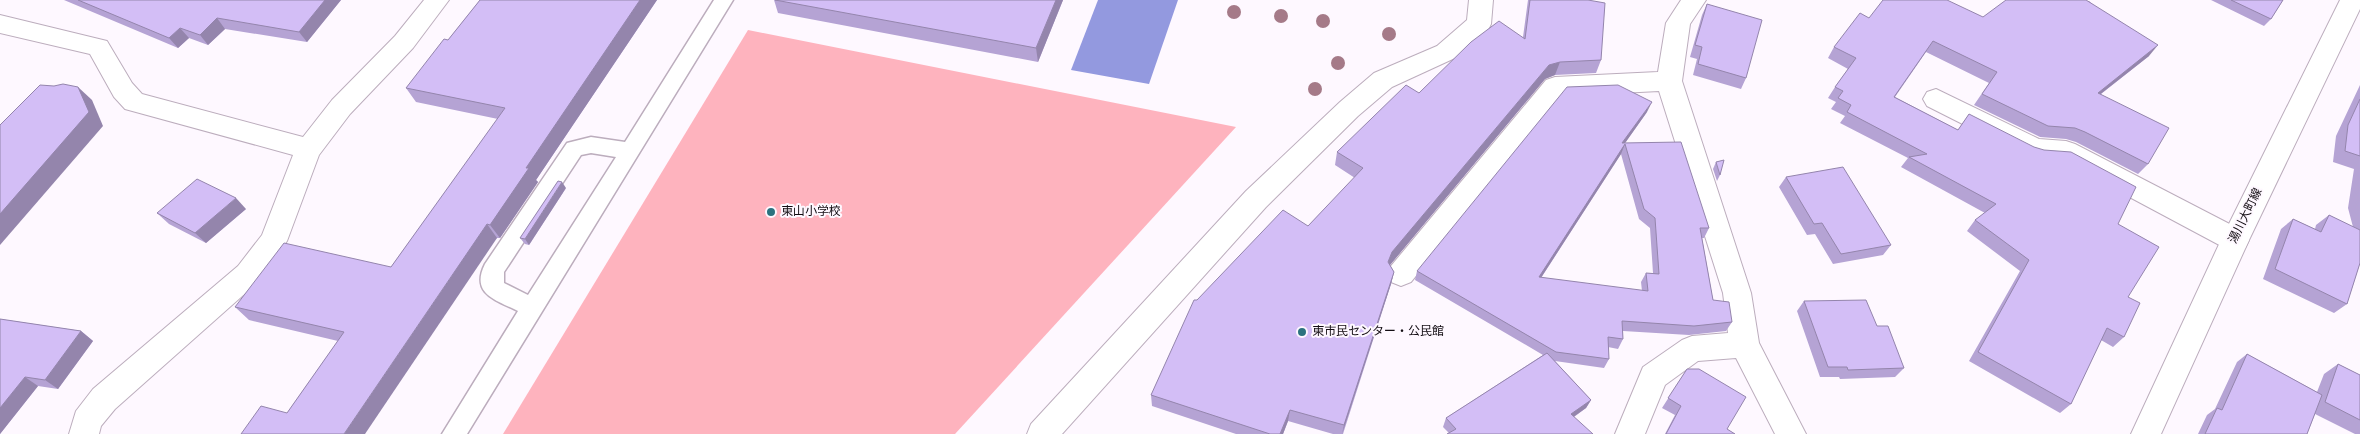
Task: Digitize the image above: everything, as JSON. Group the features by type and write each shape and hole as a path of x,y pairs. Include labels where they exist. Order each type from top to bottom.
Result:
{"street":[{"path":"84,434 87,421 104,399 248,274 273,241 286,211 299,169 309,149 341,107 404,42 437,0"},
{"path":"1042,434 1256,199 1349,109 1383,80 1446,52 1479,24 1481,0"},
{"path":"1694,0 1678,23 1669,81 1737,293 1744,344 1791,434"},
{"name":"湯川大町線","path":"2146,434 2234,240 2352,0"},
{"path":"0,24 98,47 107,58 124,94 134,102 309,149"},
{"path":"1402,274 1555,87 1669,81"},
{"path":"1936,99 2035,149 2066,152 2234,240"},
{"path":"1630,434 1654,376 1692,349 1744,344"}],"lane":[{"path":"454,434 724,0"},
{"path":"533,308 493,288 493,270 574,149 591,145 630,151"}],"shaded area":[{"path":"748,30 1236,127 955,434 503,434"}],"water":[{"path":"1098,0 1178,0 1149,84 1071,70"}],"building":[{"path":"78,0 325,0 299,32 217,18 200,35 180,28 169,38"},
{"path":"480,0 640,0 526,168 529,168 490,225 487,224 344,434 241,434 261,406 287,413 344,332 235,307 284,243 391,267 505,108 406,88 444,39 448,40"},
{"path":"775,0 1056,0 1036,48"},
{"path":"1530,0 1588,0 1605,3 1601,60 1560,62 1549,65 1392,252 1388,262 1394,272 1344,425 1290,410 1280,434 1270,434 1151,395 1194,300 1197,300 1283,210 1308,226 1363,168 1337,152 1406,85 1419,93 1471,42 1499,21 1525,39"},
{"path":"1883,0 1947,0 1983,17 2006,0 2086,0 2158,45 2098,93 2169,128 2148,164 2085,132 2075,128 2048,126 1982,94 1997,72 1933,41 1894,97 1958,130 1969,114 2034,147 2044,150 2071,152 2136,187 2118,224 2159,247 2128,297 2140,303 2124,337 2107,328 2071,404 1978,352 2029,260 1975,220 1996,204 1909,157 1927,154 1847,112 1851,105 1838,98 1843,91 1835,87 1856,58 1834,47 1860,13 1869,18"},
{"path":"2231,0 2283,0 2271,19"},
{"path":"1707,4 1762,20 1746,78 1698,64 1702,47 1695,45"},
{"path":"63,84 78,87 89,112 0,214 0,125 40,85 54,86"},
{"path":"1618,85 1652,102 1622,143 1681,142 1709,228 1700,228 1713,300 1729,302 1732,322 1694,326 1622,321 1623,339 1608,337 1609,359 1556,352 1417,271 1567,87","holes":["1625,144 1644,209 1655,218 1659,274 1646,273 1648,291 1539,277"]},
{"path":"2360,99 2360,156 2345,151 2348,125"},
{"path":"1724,160 1720,175 1716,162"},
{"path":"1843,167 1891,245 1841,254 1822,223 1814,224 1786,177"},
{"path":"197,179 236,198 195,233 157,213"},
{"path":"558,181 562,182 525,239 520,238"},
{"path":"2329,215 2360,230 2360,263 2347,304 2275,269 2293,219 2321,232"},
{"path":"1866,300 1877,326 1888,326 1904,368 1848,370 1847,367 1828,367 1804,301"},
{"path":"0,319 81,331 45,380 25,377 0,408"},
{"path":"1547,353 1591,400 1571,414 1593,434 1447,434 1456,429 1446,418"},
{"path":"2247,354 2322,395 2307,434 2205,434 2217,408 2222,410"},
{"path":"2338,364 2360,375 2360,420 2325,402"},
{"path":"1687,369 1699,369 1746,397 1727,429 1735,434 1666,434 1681,406 1668,398"}],"place":[{"name":"東山小学校","path":"771,212"},
{"name":"東市民センター・公民館","path":"1302,332"}]}
